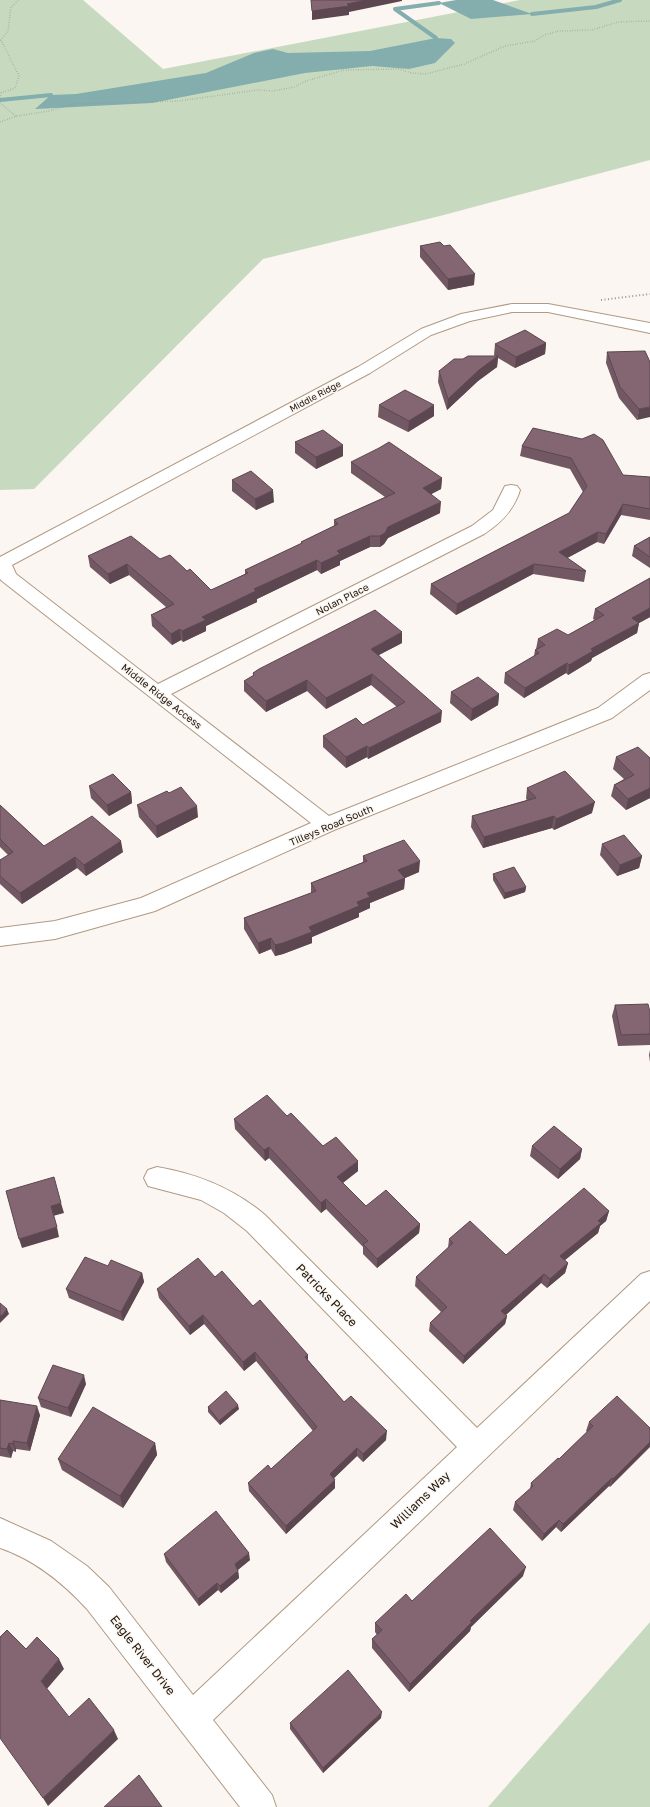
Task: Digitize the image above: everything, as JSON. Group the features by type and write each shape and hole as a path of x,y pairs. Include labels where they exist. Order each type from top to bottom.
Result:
{"street":[{"name":"Middle Ridge","path":"1,563 364,370 426,332 452,322 466,317 512,308 548,308 650,328"},
{"name":"Nolan Place","path":"158,692 478,530 501,513 506,506 511,490"},
{"name":"Middle Ridge Access","path":"1,563 8,576 327,825"},
{"name":"Tilleys Road South","path":"0,937 55,930 147,905 327,825 605,713 650,680"},
{"name":"Patricks Place","path":"157,1178 194,1185 211,1191 242,1211 256,1223 476,1447"},
{"name":"Williams Way","path":"192,1718 650,1283"},
{"name":"Eagle River Drive","path":"0,1533 36,1547 54,1558 85,1584 192,1718 260,1807"}],"path":[{"path":"0,98 1,93 15,88 19,76 1,40 8,31 11,7 19,0"},
{"path":"0,122 16,116 49,111 73,104 100,102 178,101 258,90 273,91 294,87 306,81 344,70 399,69 411,73 431,73 464,64 505,46 535,41 544,35 559,32 592,30 618,22 650,21"},
{"path":"0,103 16,116"}],"green space":[{"path":"0,0 83,0 163,69 520,0 650,0 650,160 440,216 263,259 34,489 0,490"},
{"path":"650,1622 650,1807 488,1807"}],"water":[{"path":"456,0 493,0 532,14 471,19 439,3"},
{"path":"436,38 451,39 455,43 435,63 409,69 372,66 305,73 152,103 35,109 51,95 76,94 206,73 254,53 273,49 288,53 370,51"}],"building":[{"path":"311,0 366,0 347,4 349,6 312,11"},
{"path":"440,242 444,246 450,245 475,274 448,279 420,246"},
{"path":"525,330 546,343 516,357 495,344"},
{"path":"645,351 650,362 650,407 639,409 620,387 607,352"},
{"path":"468,356 498,356 479,370 448,399 439,371 454,359 463,359"},
{"path":"405,390 434,405 409,421 379,405"},
{"path":"533,428 582,439 594,434 603,440 623,475 650,477 650,509 623,504 606,534 598,532 559,552 586,571 534,564 457,604 431,584 569,513 587,486 571,458 522,446"},
{"path":"323,430 343,445 316,457 295,442"},
{"path":"389,442 442,478 423,488 441,502 388,527 385,533 380,536 370,536 337,551 340,554 321,563 317,560 254,589 256,591 202,617 206,620 182,631 180,629 171,634 151,615 174,604 127,564 108,574 88,556 131,536 160,559 170,555 187,571 190,569 211,590 248,573 245,570 338,524 334,520 395,493 351,462"},
{"path":"251,471 273,490 255,499 232,480"},
{"path":"650,537 650,557 634,546"},
{"path":"650,578 650,608 632,618 639,623 591,649 593,651 569,665 567,663 525,688 505,673 539,653 535,650 545,645 538,639 557,629 568,635 604,615 595,609"},
{"path":"375,610 402,632 371,649 442,711 369,748 367,746 346,757 323,736 356,718 363,725 405,702 372,674 326,698 307,680 266,701 244,681 254,675 253,673 259,669"},
{"path":"478,677 499,694 472,709 451,692"},
{"path":"638,747 650,758 650,788 628,799 614,785 634,775 616,757"},
{"path":"565,771 595,802 556,819 554,816 484,837 472,816 536,798 527,788"},
{"path":"113,774 131,792 107,805 89,786"},
{"path":"181,787 197,806 156,826 137,805 167,791 169,793"},
{"path":"0,805 44,846 92,816 121,841 84,865 75,857 20,893 0,876 0,860 13,852 0,839"},
{"path":"624,835 642,856 620,865 602,844"},
{"path":"404,840 420,861 398,870 405,878 367,893 370,897 357,902 359,906 309,927 312,932 275,945 271,938 258,943 244,918 316,891 311,883 367,861 363,856"},
{"path":"514,867 526,887 505,893 493,874"},
{"path":"648,1004 650,1012 650,1034 621,1035 615,1005"},
{"path":"267,1095 287,1116 291,1113 323,1146 336,1137 358,1161 337,1177 366,1206 386,1190 420,1224 377,1259 363,1244 368,1241 326,1199 321,1203 269,1147 264,1150 234,1119"},
{"path":"554,1126 582,1149 560,1169 532,1146"},
{"path":"54,1177 61,1203 51,1206 57,1227 19,1239 6,1191"},
{"path":"584,1188 609,1211 598,1221 601,1223 560,1256 568,1263 550,1279 544,1274 501,1311 507,1316 464,1356 430,1323 447,1307 416,1277 453,1243 449,1239 470,1221 506,1255"},
{"path":"85,1257 108,1266 111,1260 142,1273 121,1312 66,1289"},
{"path":"198,1258 215,1277 222,1271 253,1306 260,1300 308,1355 305,1357 344,1402 351,1396 387,1431 363,1454 357,1448 330,1474 335,1480 286,1526 248,1483 268,1465 271,1469 317,1427 255,1352 243,1362 203,1315 189,1326 157,1289"},
{"path":"0,1303 7,1309 0,1317"},
{"path":"53,1365 84,1375 68,1408 38,1398"},
{"path":"226,1391 238,1405 219,1421 208,1407"},
{"path":"617,1396 650,1428 650,1442 613,1479 612,1478 563,1524 559,1520 544,1534 515,1502 533,1486 531,1483 558,1458 559,1459 593,1426 589,1422"},
{"path":"0,1400 37,1406 27,1443 13,1441 13,1444 9,1443 7,1449 0,1448"},
{"path":"93,1407 155,1443 120,1496 58,1459"},
{"path":"216,1511 249,1553 235,1564 238,1571 220,1586 217,1583 198,1599 164,1554"},
{"path":"490,1528 526,1567 470,1621 472,1622 410,1684 372,1639 382,1630 375,1623 406,1594 412,1601"},
{"path":"7,1630 26,1649 37,1637 59,1659 41,1681 69,1717 89,1698 114,1730 43,1798 0,1738 0,1637"},
{"path":"348,1670 382,1712 323,1768 290,1723"},
{"path":"139,1775 162,1807 104,1807"}],"waterway":[{"path":"532,14 596,7 620,0"},
{"path":"436,38 395,9 439,3"},
{"path":"0,100 51,95"}]}
